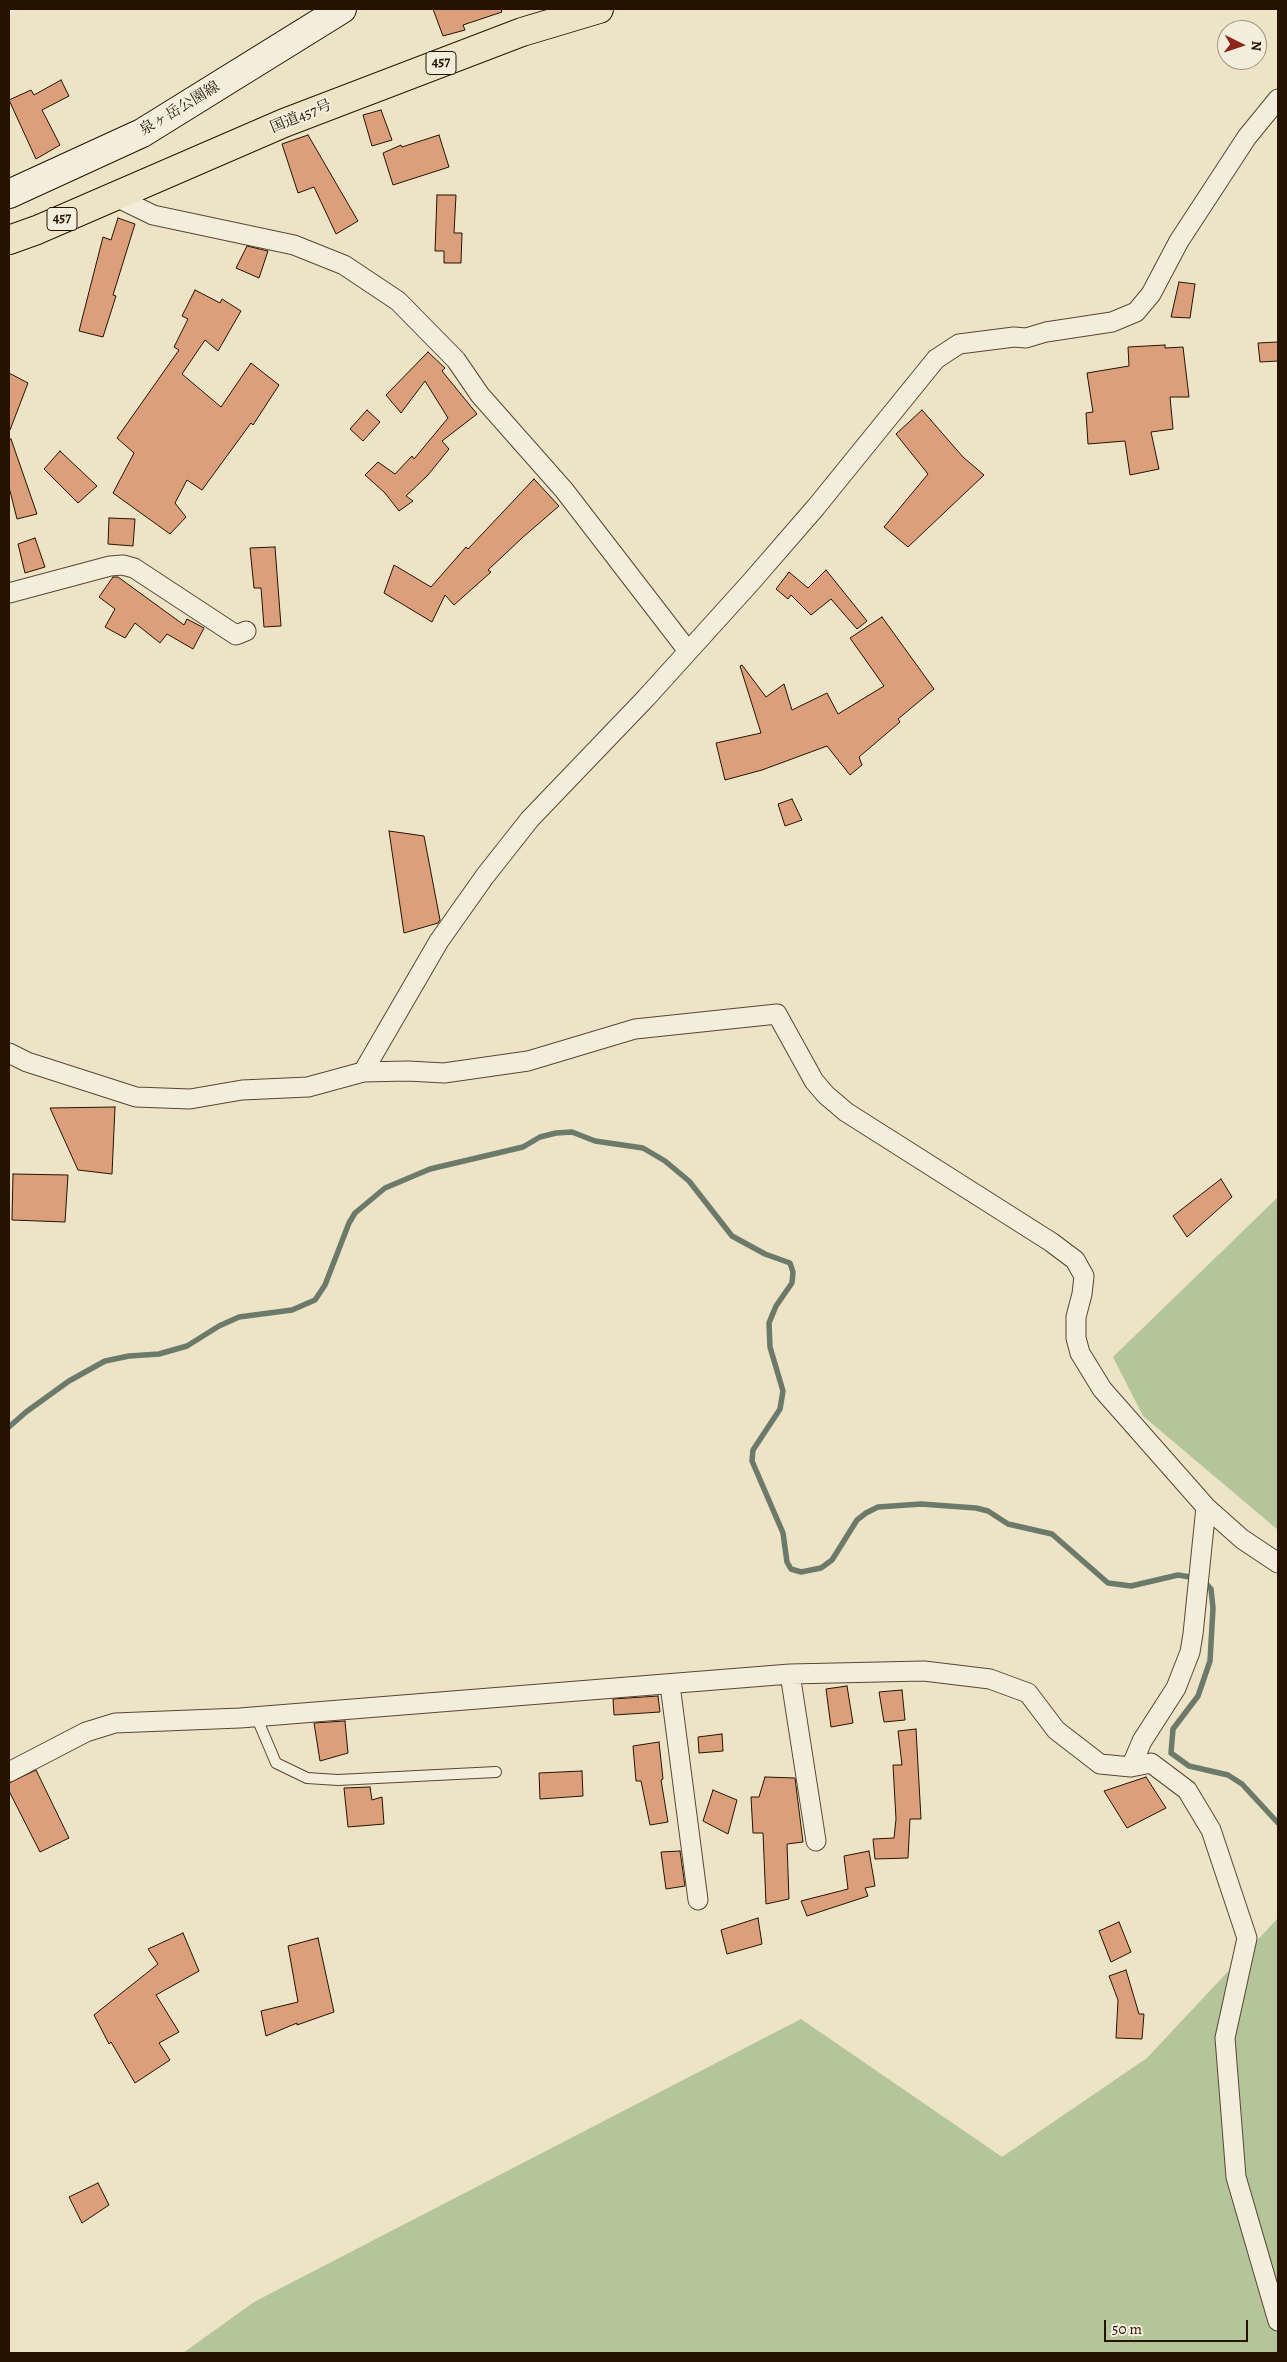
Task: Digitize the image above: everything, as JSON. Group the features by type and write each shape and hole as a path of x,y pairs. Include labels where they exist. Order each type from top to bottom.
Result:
{"highway":[{"name":"国道457号","path":"9,240 37,230 284,123 522,32 599,9"}],"main road":[{"name":"泉ヶ岳公園線","path":"9,194 142,133 342,9"}],"street":[{"path":"363,1072 439,941 485,876 544,802 646,698 816,507 936,359 959,344 1014,337 1026,338 1046,332 1112,322 1136,312 1151,294 1179,241 1247,137 1278,99"},
{"path":"114,196 153,215 294,245 344,265 398,301 456,360 480,395 564,490 688,651"},
{"path":"9,593 110,566 123,565 134,568 236,635 246,631"},
{"path":"9,1053 27,1062 136,1097 173,1099 242,1090 308,1087 363,1072 408,1070 444,1073 528,1061 635,1029 777,1014 814,1081 839,1106 866,1126 1051,1242 1076,1260 1084,1276 1076,1317 1076,1338 1080,1353 1102,1389 1129,1422 1206,1507 1242,1539 1278,1563"},
{"path":"1131,1767 1142,1741 1176,1688 1184,1669 1194,1634 1206,1507"},
{"path":"9,1772 86,1732 115,1723 256,1716 555,1691 670,1685 790,1674 924,1671 990,1679 1028,1694 1056,1730 1100,1764 1131,1767 1150,1763 1187,1790 1210,1830 1247,1938 1225,2038 1236,2177 1278,2321"},
{"path":"790,1674 816,1841"},
{"path":"670,1685 698,1900"}],"lane":[{"path":"256,1716 276,1763 307,1778 347,1780 496,1772"}],"green space":[{"path":"1278,1197 1278,1530 1143,1416 1113,1357"},
{"path":"1278,1918 1278,2353 183,2353 254,2302 801,2019 1002,2157 1147,2058"}],"building":[{"path":"433,9 501,9 502,12 463,25 465,30 443,36"},
{"path":"61,80 69,96 42,110 60,145 36,159 9,100 31,90 34,95"},
{"path":"381,110 392,140 372,146 363,115"},
{"path":"308,135 358,221 336,234 314,187 298,193 282,144"},
{"path":"439,135 449,167 393,185 383,153 401,145 402,147"},
{"path":"437,195 456,195 454,233 462,233 461,263 444,263 444,251 435,251"},
{"path":"118,218 135,224 113,295 116,296 103,337 79,331 103,237 111,240"},
{"path":"247,246 268,251 259,278 236,268"},
{"path":"1179,282 1195,284 1190,318 1171,317"},
{"path":"195,290 220,303 222,299 241,311 218,351 205,340 182,374 221,407 251,363 279,385 253,425 251,423 202,490 187,480 175,503 186,517 170,534 113,493 134,453 117,438 179,350 174,347 188,319 182,316"},
{"path":"1278,342 1278,361 1260,362 1258,343"},
{"path":"1165,345 1165,348 1183,347 1189,397 1170,397 1173,429 1151,432 1159,469 1130,475 1125,441 1088,444 1086,413 1093,412 1087,373 1129,366 1128,347"},
{"path":"428,352 445,368 442,371 477,414 442,441 449,449 428,475 406,496 413,501 399,511 385,493 365,475 378,462 395,474 412,456 414,459 448,418 425,381 401,413 386,395"},
{"path":"9,373 28,383 10,430 9,430"},
{"path":"367,410 380,422 363,441 350,429"},
{"path":"922,410 963,457 984,475 908,547 884,527 928,474 896,434"},
{"path":"11,439 37,514 17,519 9,487 9,440"},
{"path":"60,451 97,486 78,503 44,469"},
{"path":"534,479 559,506 488,570 491,572 454,605 445,595 432,622 384,593 394,565 431,587 466,547 468,549"},
{"path":"109,518 135,519 133,546 108,544"},
{"path":"35,538 45,567 25,573 18,544"},
{"path":"275,547 281,626 264,627 261,588 254,588 250,548"},
{"path":"826,570 867,621 857,629 831,599 811,615 791,595 788,599 776,589 789,572 808,588"},
{"path":"113,577 118,577 184,625 187,619 204,628 193,649 167,634 160,643 135,623 125,638 105,627 115,609 99,597"},
{"path":"882,617 934,689 898,719 900,722 859,757 862,765 850,775 827,746 762,770 725,780 716,743 761,733 740,666 742,665 766,697 784,684 792,710 827,693 838,714 884,686 850,638"},
{"path":"792,799 802,820 785,826 778,804"},
{"path":"389,831 424,836 440,920 438,923 404,933"},
{"path":"115,1107 112,1174 78,1170 50,1108"},
{"path":"13,1174 68,1175 65,1222 12,1220"},
{"path":"1221,1179 1232,1197 1187,1237 1173,1216"},
{"path":"847,1686 853,1723 831,1727 826,1689"},
{"path":"902,1690 905,1720 884,1722 879,1692"},
{"path":"658,1696 660,1712 614,1715 613,1699"},
{"path":"345,1721 348,1753 320,1761 314,1723"},
{"path":"916,1729 921,1819 910,1819 908,1858 875,1859 873,1839 894,1838 896,1819 893,1765 902,1765 898,1731"},
{"path":"722,1734 723,1751 699,1753 698,1737"},
{"path":"659,1742 663,1779 661,1780 668,1822 650,1825 641,1781 636,1781 633,1746"},
{"path":"36,1770 69,1838 40,1852 9,1791 9,1783"},
{"path":"582,1771 583,1796 540,1799 539,1773"},
{"path":"765,1777 795,1778 803,1842 787,1844 789,1899 766,1904 763,1833 753,1833 751,1797 759,1797"},
{"path":"1146,1777 1166,1808 1127,1828 1104,1791"},
{"path":"370,1787 372,1800 382,1797 384,1824 348,1827 344,1788"},
{"path":"713,1790 737,1800 728,1834 703,1821"},
{"path":"680,1851 685,1886 666,1889 661,1852"},
{"path":"869,1851 875,1886 865,1888 868,1896 807,1916 801,1901 848,1889 844,1856"},
{"path":"758,1918 762,1944 727,1954 721,1930"},
{"path":"1119,1922 1131,1952 1111,1962 1099,1931"},
{"path":"183,1933 199,1971 156,1995 179,2032 159,2043 170,2060 135,2083 111,2042 109,2044 94,2015 158,1964 148,1949"},
{"path":"318,1938 334,2012 297,2025 297,2023 266,2036 261,2011 298,2002 288,1946"},
{"path":"1126,1970 1139,2014 1144,2014 1142,2039 1116,2038 1118,2000 1109,1976"},
{"path":"98,2183 109,2205 82,2223 69,2197"}],"waterway":[{"path":"9,1427 26,1412 69,1381 105,1361 129,1356 159,1354 187,1346 219,1326 239,1317 292,1310 315,1300 325,1285 349,1223 355,1213 385,1188 430,1169 523,1147 540,1137 556,1133 572,1132 595,1141 643,1148 665,1161 689,1181 732,1236 765,1254 790,1263 793,1272 792,1283 776,1306 769,1323 770,1347 783,1391 780,1409 753,1450 752,1461 783,1533 787,1562 791,1569 801,1572 821,1568 832,1560 857,1520 866,1513 878,1507 921,1504 976,1508 988,1511 1008,1524 1052,1534 1108,1583 1131,1586 1178,1575 1202,1579 1211,1589 1213,1608 1210,1661 1198,1696 1173,1729 1171,1753 1189,1766 1228,1775 1242,1784 1278,1823"}]}
